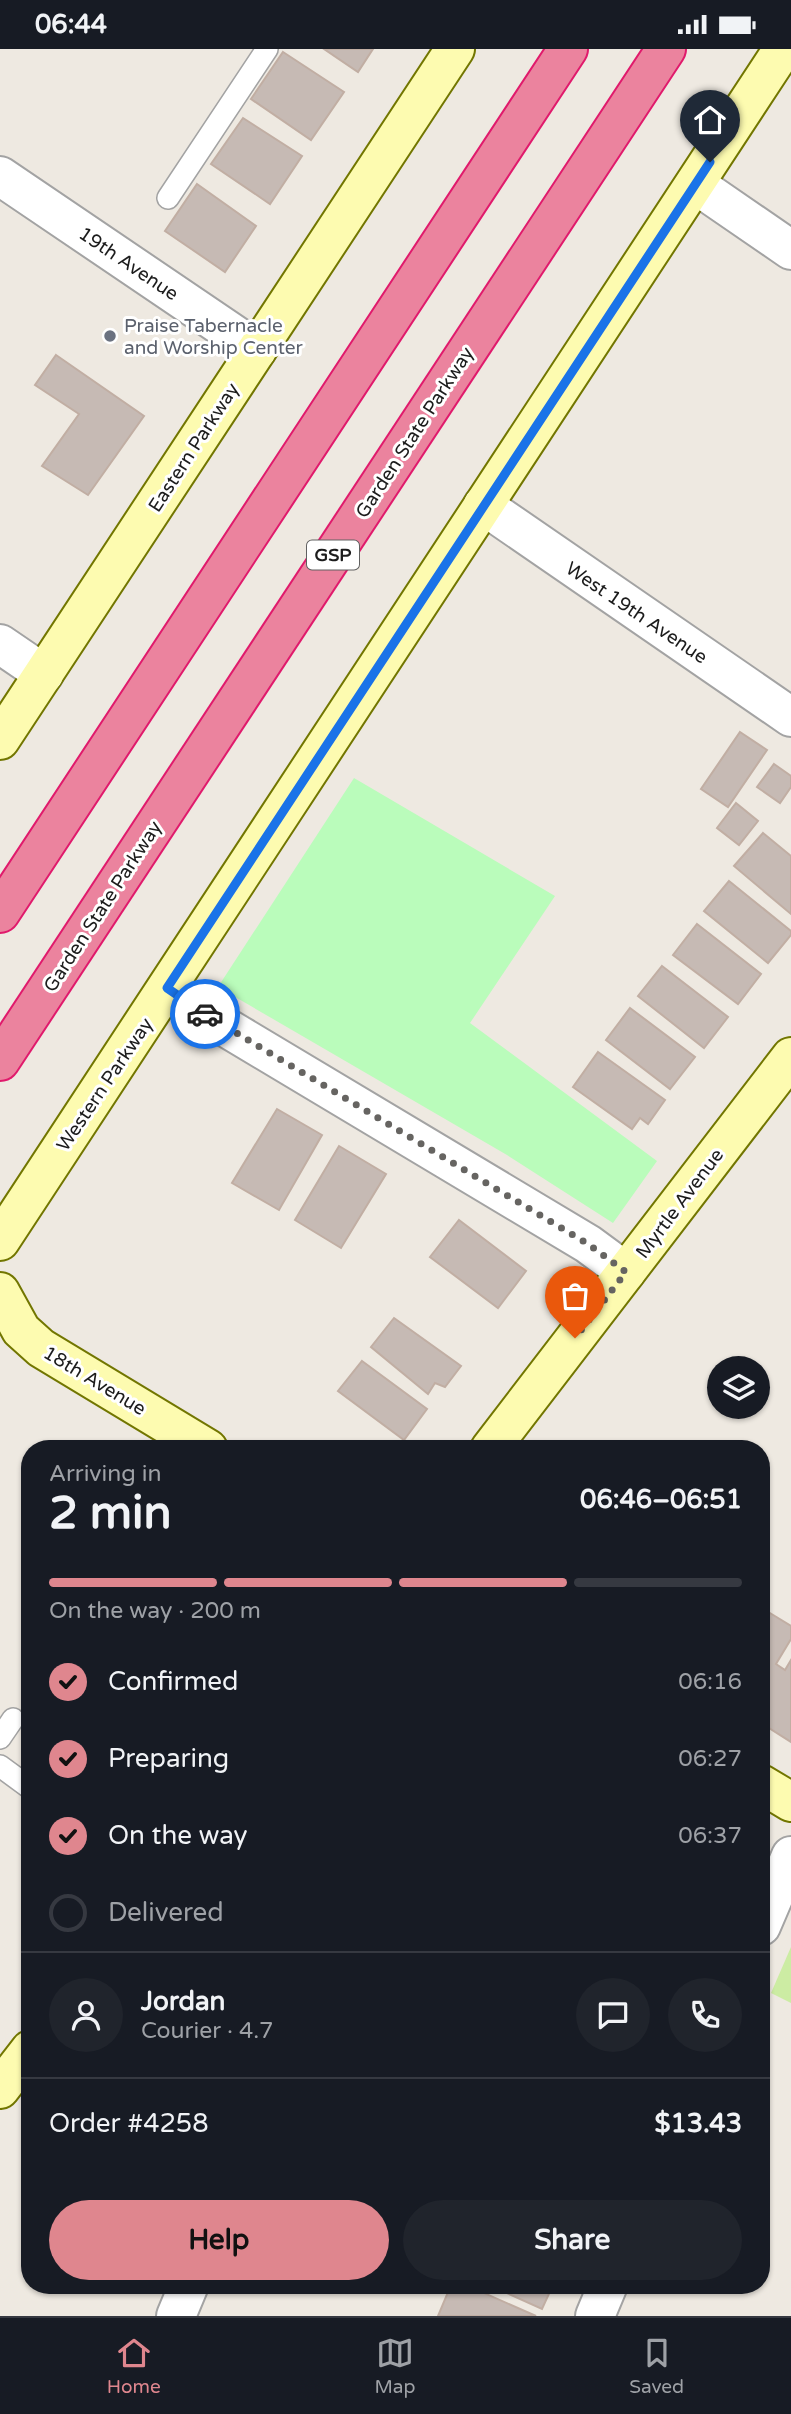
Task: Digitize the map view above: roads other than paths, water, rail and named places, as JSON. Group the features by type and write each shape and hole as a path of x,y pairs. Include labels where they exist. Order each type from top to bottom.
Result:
{"highway":[{"path":"0,913 568,49"},
{"name":"Garden State Parkway","path":"0,1061 666,49"}],"main road":[{"name":"Eastern Parkway","path":"0,740 455,49"},
{"name":"Western Parkway","path":"0,1241 783,49"},
{"name":"Myrtle Avenue","path":"497,1440 791,1056"},
{"name":"18th Avenue","path":"0,1292 20,1330 30,1339 193,1440"},
{"path":"770,1789 791,1802"},
{"path":"0,2089 21,2062"}],"street":[{"name":"19th Avenue","path":"0,176 257,350"},
{"path":"695,184 791,250"},
{"name":"West 19th Avenue","path":"483,505 791,717"},
{"path":"0,644 44,674"},
{"path":"167,988 207,1016 588,1244 626,1272"},
{"path":"770,1905 791,1856"},
{"path":"176,2316 185,2294"},
{"path":"595,2316 604,2294"}],"lane":[{"path":"168,198 267,49"},
{"path":"0,1738 13,1719"},
{"path":"0,1766 21,1782"}],"place":[{"name":"Praise Tabernacle and Worship Center","path":"110,336"}]}
